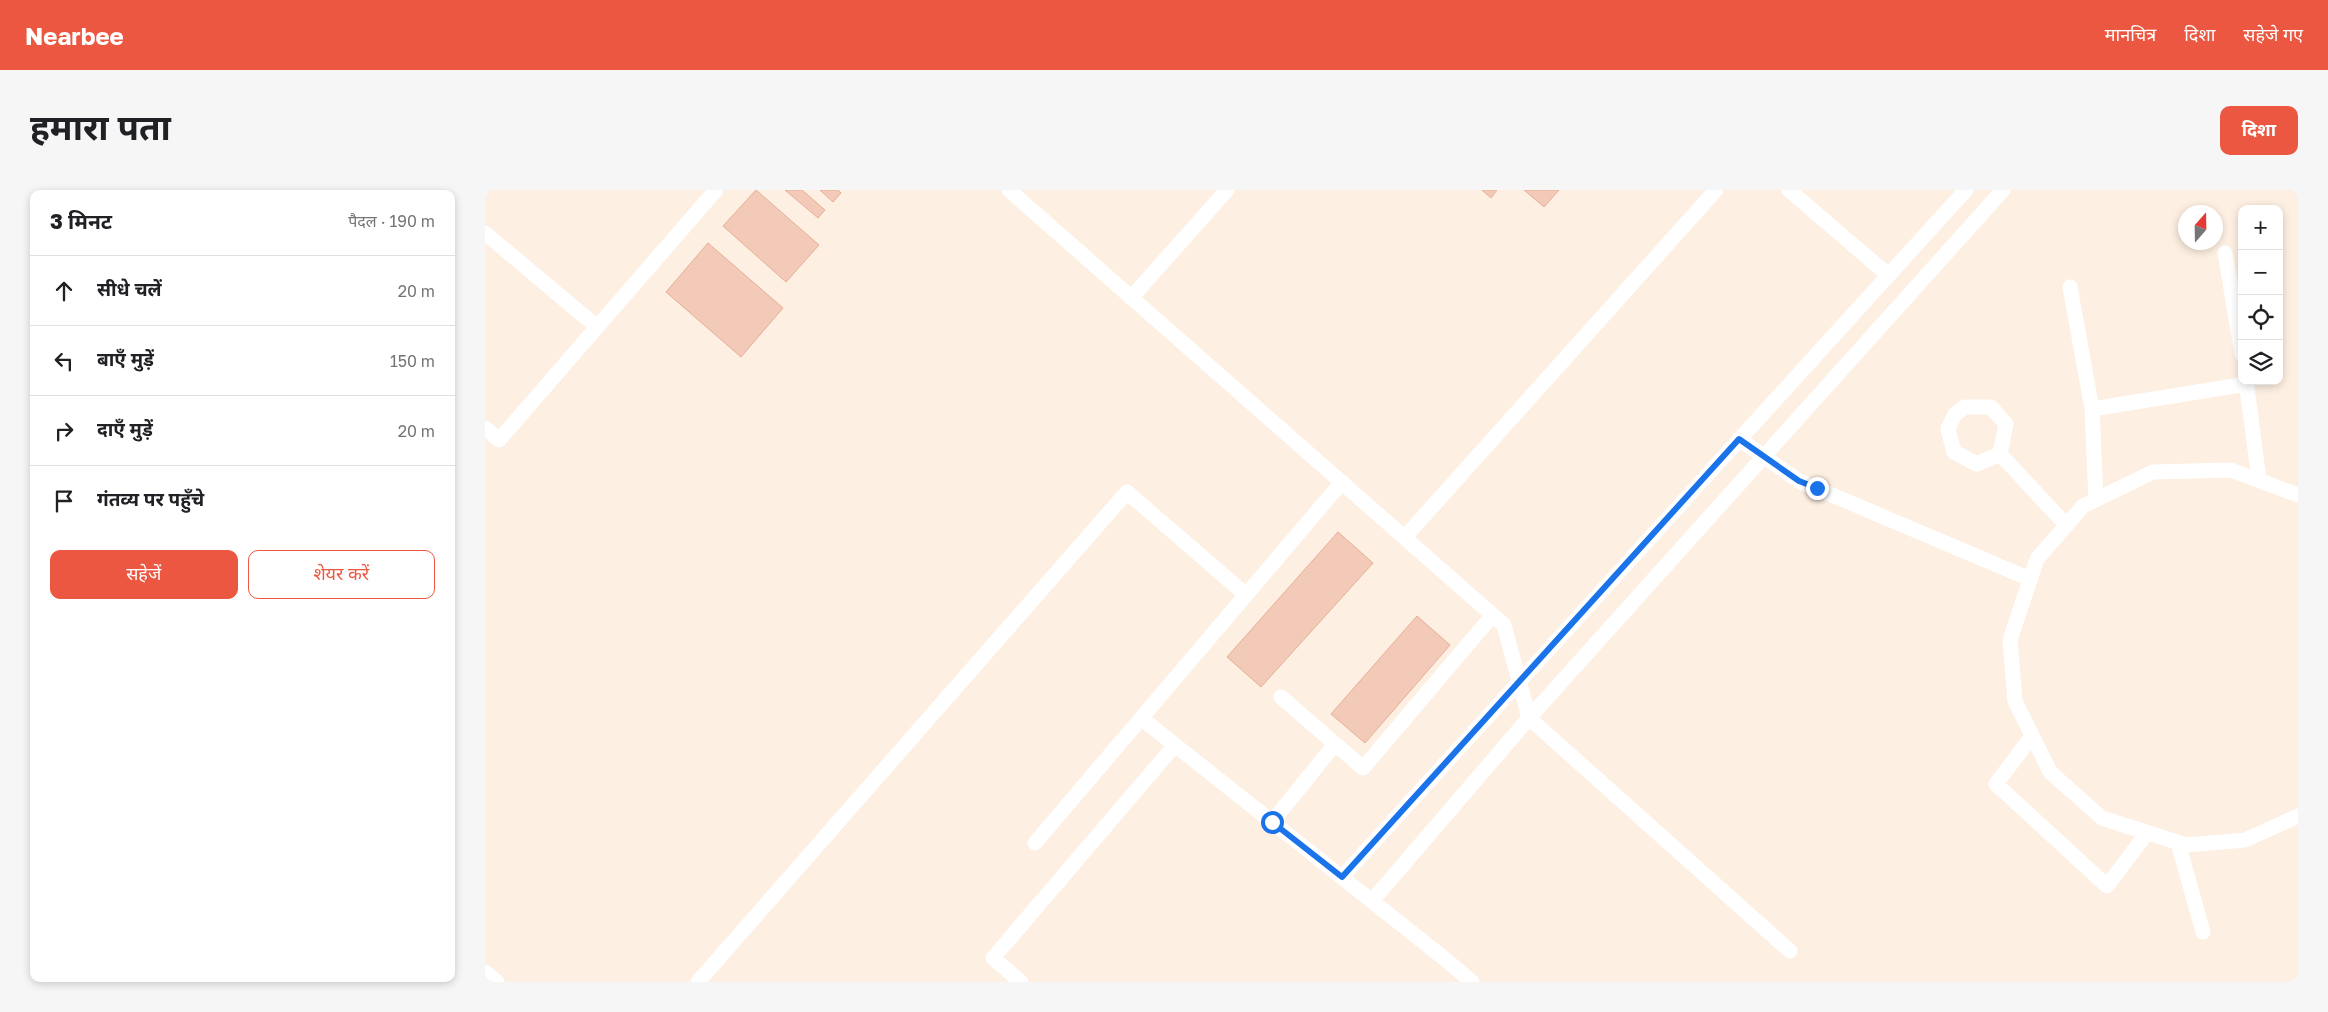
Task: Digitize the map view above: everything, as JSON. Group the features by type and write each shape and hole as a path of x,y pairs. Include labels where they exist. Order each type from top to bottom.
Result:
{"lane":[{"path":"485,428 499,440 716,190"},
{"path":"1009,190 1504,625 1529,718 1790,951"},
{"path":"1131,298 1227,190"},
{"path":"1405,537 1716,190"},
{"path":"1789,190 1888,276"},
{"path":"1342,877 1966,190"},
{"path":"1372,901 1529,718 2003,190"},
{"path":"485,233 597,327"},
{"path":"2225,253 2240,340"},
{"path":"2071,287 2092,409 2096,500"},
{"path":"2092,409 2238,383"},
{"path":"2246,385 2259,480"},
{"path":"1739,439 1799,481 2030,579"},
{"path":"2000,454 2066,525"},
{"path":"2298,495 2231,470 2153,472 2083,506 2037,558 2010,640 2015,701 2050,772 2102,818 2185,845 2245,840 2298,816"},
{"path":"1035,843 1342,482"},
{"path":"698,982 1127,492 1246,595"},
{"path":"1281,697 1363,768 1492,616"},
{"path":"1141,718 1472,982"},
{"path":"2032,736 1996,784 2107,886 2147,833"},
{"path":"1272,822 1335,744"},
{"path":"1021,982 993,958 1175,745"},
{"path":"2178,842 2203,932"},
{"path":"485,972 497,982"}],"building":[{"path":"756,190 819,245 786,282 723,226"},
{"path":"785,190 802,190 825,210 818,218"},
{"path":"820,190 838,190 841,193 833,202"},
{"path":"1482,190 1497,190 1491,198"},
{"path":"1524,190 1559,190 1544,207"},
{"path":"708,243 783,308 741,357 666,292"},
{"path":"1338,532 1373,563 1261,687 1227,657"},
{"path":"1417,616 1450,645 1365,743 1331,714"}],"route":[{"path":"1272,822 1342,877 1739,439 1799,481 1817,488"}]}
